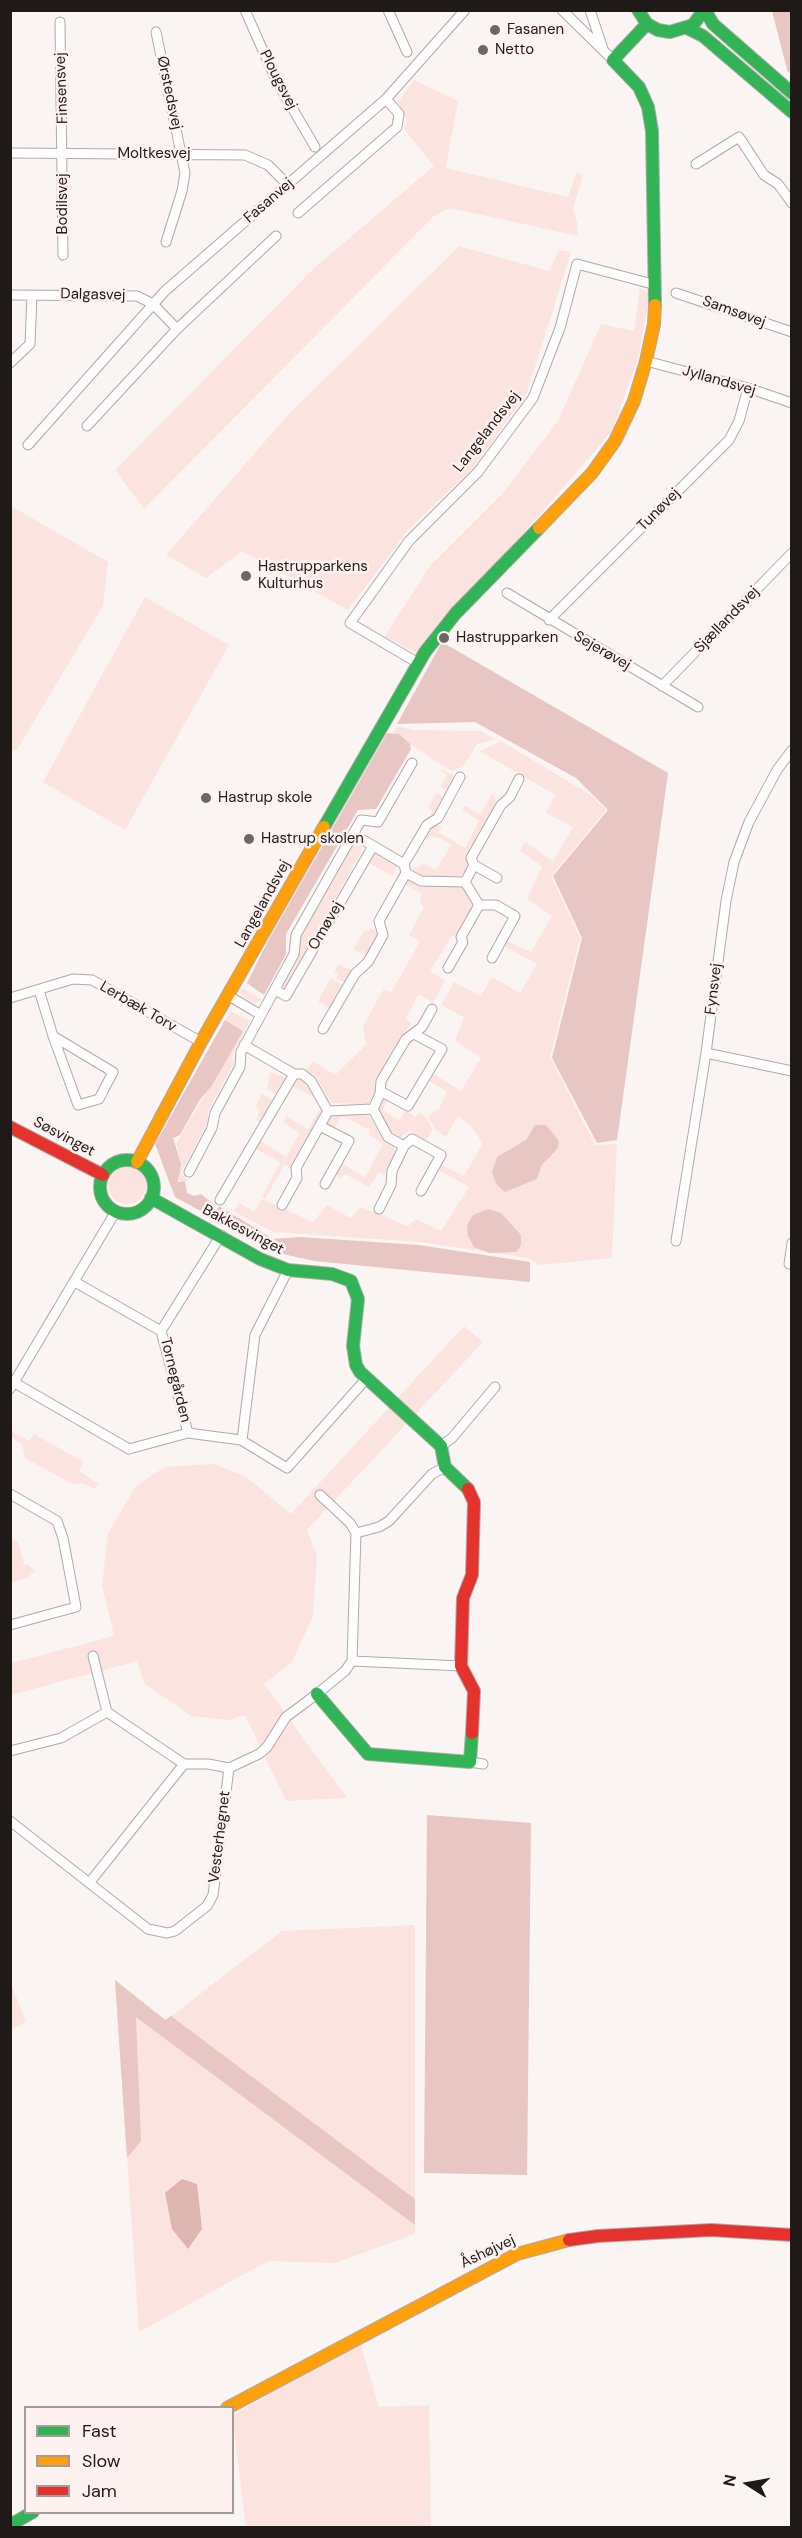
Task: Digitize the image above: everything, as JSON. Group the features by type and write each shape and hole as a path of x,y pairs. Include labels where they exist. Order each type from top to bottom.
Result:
{"street":[{"path":"388,10 407,52"},
{"name":"Fasanvej","path":"28,445 153,304 386,99 465,10"},
{"path":"561,10 608,56"},
{"path":"590,10 608,56"},
{"path":"638,10 647,24 658,30 670,32 687,28 698,21 705,10 713,24 792,93"},
{"name":"Plougsvej","path":"249,12 276,80 315,147"},
{"name":"Finsensvej","path":"60,22 63,153"},
{"path":"608,56 647,24"},
{"path":"687,28 703,36 792,112"},
{"name":"Ørstedsvej","path":"156,32 182,154 184,182 166,242"},
{"name":"Langelandsvej","path":"137,1162 201,1042 418,663 456,613 592,473 615,441 634,401 654,324 656,285 652,131 648,107 639,87 608,56"},
{"name":"Fasanvej","path":"298,213 397,127 399,114 386,99"},
{"path":"696,164 739,137 764,175 778,184 792,203"},
{"name":"Moltkesvej","path":"10,153 245,155 268,165 288,185"},
{"name":"Bodilsvej","path":"63,153 63,255"},
{"name":"Fasanvej","path":"87,426 177,329 276,236"},
{"name":"Langelandsvej","path":"418,663 350,623 409,541 478,472 533,398 560,328 577,264 656,285"},
{"name":"Samsøvej","path":"676,292 792,332"},
{"name":"Dalgasvej","path":"10,295 137,296 153,304"},
{"path":"10,363 30,344 32,295"},
{"path":"153,304 177,329"},
{"name":"Jyllandsvej","path":"646,361 748,388 792,403"},
{"name":"Tunøvej","path":"549,620 729,440 739,421 748,388"},
{"name":"Sjællandsvej","path":"662,686 792,554"},
{"name":"Sejerøvej","path":"507,593 698,707"},
{"name":"Fynsvej","path":"676,1241 706,1053 726,901 734,862 749,822 777,770 792,750"},
{"path":"412,763 378,822 361,820 353,834 421,881 465,882"},
{"path":"323,1029 355,974 368,962 383,935 379,921 427,825 438,818 460,777"},
{"path":"497,878 474,865 471,858 501,805 510,796 519,779"},
{"name":"Omøvej","path":"189,1172 212,1128 215,1113 240,1067 244,1045 294,954 296,935 353,834"},
{"name":"Omøvej","path":"275,990 286,996 373,846"},
{"path":"465,882 474,865"},
{"path":"465,882 479,905"},
{"path":"479,905 496,906 515,916 492,958"},
{"path":"448,968 463,942 461,937 479,905"},
{"name":"Lerbæk Torv","path":"10,998 73,979 92,980 201,1042"},
{"path":"39,990 54,1036 78,1105 99,1099 113,1072 54,1036"},
{"path":"229,996 261,1015"},
{"path":"404,1146 388,1137 373,1109 381,1081 406,1039 422,1027 432,1009"},
{"path":"380,1091 408,1106 442,1049 414,1034"},
{"path":"244,1045 294,1074 302,1074 311,1081 328,1110"},
{"path":"706,1053 792,1071"},
{"path":"220,1200 294,1074"},
{"path":"328,1110 373,1109"},
{"path":"282,1205 297,1178 296,1168 328,1110"},
{"path":"320,1126 349,1141 325,1184"},
{"name":"Søsvinget","path":"10,1127 103,1175"},
{"path":"379,1209 391,1185 392,1171 404,1146 412,1139 441,1155 421,1191"},
{"path":"127,1160 137,1162 146,1167 152,1176 154,1186 151,1198 146,1206 137,1211 127,1213 116,1211 102,1197 100,1187 103,1175 117,1162 127,1160"},
{"name":"Bakkesvinget","path":"151,1198 221,1235 260,1259 288,1270 332,1274 351,1281 358,1299 354,1355 356,1365 366,1379 441,1446"},
{"path":"13,1386 116,1211"},
{"name":"Tornegården","path":"188,1433 161,1331 221,1235"},
{"path":"789,1264 792,1244"},
{"path":"242,1440 255,1335 288,1270"},
{"path":"75,1282 161,1331"},
{"name":"Tornegården","path":"13,1386 129,1449 188,1433 242,1440 287,1468 366,1379"},
{"path":"317,1694 368,1754 476,1763 474,1692 461,1666 463,1598 472,1575 474,1502 468,1489 445,1467 441,1446 452,1438 495,1387"},
{"path":"356,1533 378,1527 389,1521 432,1474 445,1467"},
{"path":"10,1494 57,1521 63,1538 76,1607 10,1625"},
{"path":"93,1656 107,1712 184,1764 208,1764 229,1768 259,1754 267,1747 286,1717 345,1671 352,1661 356,1533 350,1523 320,1495"},
{"path":"352,1661 461,1666"},
{"path":"10,1751 61,1738 107,1712"},
{"path":"90,1882 184,1764"},
{"name":"Vesterhegnet","path":"10,1821 148,1929 159,1933 175,1931 207,1906 213,1894 229,1768"},
{"name":"Åshøjvej","path":"231,2406 517,2254 557,2242 598,2236 711,2230 792,2235"},
{"path":"10,2524 29,2514"}],"shaded area":[{"path":"772,11 791,11 791,69 788,73"},
{"path":"414,80 458,101 446,168 568,197 576,173 583,174 573,209 578,236 450,208 434,216 144,509 115,470 314,268 434,166 404,129 406,119 397,103"},
{"path":"459,246 549,271 559,250 571,252 527,393 473,468 409,529 348,610 242,551 206,578 166,555 287,416"},
{"path":"640,288 650,294 638,359 612,431 416,653 385,636 430,566 502,494 558,421 601,324 634,331"},
{"path":"11,506 108,562 103,606 17,750 11,750"},
{"path":"145,597 229,645 125,830 43,782"},
{"path":"442,642 668,773 617,1140 597,1143 552,1058 582,938 553,876 608,810 576,778 475,722 397,724"},
{"path":"398,726 413,730 480,731 495,739 477,744 463,767 451,771 393,733"},
{"path":"387,733 399,734 410,744 411,749 376,809 358,810 286,934 286,954 264,995 247,983 269,939"},
{"path":"501,741 591,795 606,810 551,876 580,938 550,1057 595,1145 617,1144 612,1258 540,1265 528,1258 420,1242 274,1232 233,1211 240,1203 254,1212 262,1199 313,1222 327,1205 351,1218 361,1207 408,1226 416,1219 441,1231 469,1187 439,1170 441,1165 464,1176 483,1143 470,1125 458,1116 446,1137 435,1130 428,1116 439,1109 447,1092 428,1080 432,1073 461,1091 481,1058 455,1041 464,1017 441,1005 454,982 481,996 492,977 520,993 537,964 504,946 507,941 531,952 552,916 527,899 542,866 520,851 525,842 553,861 573,827 546,813 555,795 480,751"},
{"path":"442,769 457,777 446,796 443,794 445,790 440,787 447,775 441,771"},
{"path":"436,793 445,798 433,816 430,815 432,811 428,808"},
{"path":"493,793 497,802 468,854 467,869 460,876 423,876 413,870 413,868 420,867 422,863 436,870 451,845 440,838 430,836 428,840 423,838 429,827 437,824 442,827 438,832 465,848 479,821 462,809 465,806 480,814"},
{"path":"356,842 360,844 362,850 286,989 282,987 298,958 299,938 352,844"},
{"path":"374,853 398,865 392,876 367,862"},
{"path":"407,873 425,884 463,885 474,907 457,937 452,936 430,971 445,981 433,1003 418,995 406,1019 411,1023 375,1080 375,1093 368,1104 331,1103 317,1078 306,1070 313,1061 335,1075 366,1045 363,1026 383,990 391,992 420,942 409,935 424,907 420,903 421,893 402,883"},
{"path":"371,928 379,933 379,936 368,955 353,949 365,930 368,932"},
{"path":"339,964 353,971 346,983 336,979 338,974 334,972"},
{"path":"331,978 344,986 331,1009 318,1001"},
{"path":"243,988 262,1000 255,1003 243,997 240,993"},
{"path":"231,1011 250,1021 232,1056 234,1064 207,1112 210,1118 181,1173 189,1181 180,1181 178,1175 181,1164 176,1144 243,1031 225,1020"},
{"path":"225,1020 243,1031 213,1084 199,1101 180,1135 173,1138 181,1164 178,1182 185,1181 187,1193 194,1196 201,1194 213,1204 206,1214 175,1197 155,1144"},
{"path":"270,1072 285,1078 276,1094 267,1089"},
{"path":"296,1076 301,1077 314,1097 290,1085"},
{"path":"261,1094 273,1100 260,1122 256,1120 260,1110 256,1107"},
{"path":"384,1098 388,1098 383,1110 399,1121 406,1110 415,1117 419,1113 426,1117 433,1129 426,1140 410,1131 400,1137 389,1131 377,1108"},
{"path":"320,1109 292,1169 285,1164 265,1199 262,1197 280,1162 254,1148 259,1140 286,1157 300,1133 283,1122 286,1116 308,1129"},
{"path":"330,1114 368,1114 383,1138 392,1143 396,1153 384,1175 379,1172 369,1187 345,1174 341,1178 336,1174 341,1163 365,1177 383,1144 369,1135 370,1130 342,1116 333,1131 323,1125"},
{"path":"535,1125 546,1125 559,1141 558,1148 541,1166 537,1179 505,1192 496,1184 492,1172 497,1157 526,1140"},
{"path":"127,1166 141,1171 146,1185 141,1199 127,1204 113,1199 108,1185 113,1171"},
{"path":"219,1206 273,1239 300,1237 419,1245 530,1262 530,1282 314,1261 287,1255 270,1249 212,1218"},
{"path":"488,1209 501,1213 521,1235 521,1245 516,1252 489,1253 474,1247 468,1236 467,1226 473,1215"},
{"path":"464,1326 483,1342 307,1530 317,1556 313,1616 292,1662 264,1684 347,1798 286,1801 245,1715 229,1720 191,1716 144,1683 137,1661 11,1695 11,1663 114,1636 102,1585 108,1533 136,1486 165,1467 214,1464 245,1476 291,1514"},
{"path":"10,1430 29,1441 34,1434 84,1462 79,1471 98,1484 95,1489 81,1483 74,1485 25,1458 22,1444 11,1437"},
{"path":"10,1538 18,1542 24,1564 29,1565 35,1571 26,1579 11,1582"},
{"path":"427,1815 531,1823 527,2175 424,2173"},
{"path":"415,1925 415,2234 335,2263 268,2261 139,2332 115,1980 166,2020 282,1931"},
{"path":"115,1980 165,2020 171,2016 415,2199 415,2225 136,2017 141,2141 127,2158"},
{"path":"10,1981 26,2022 11,2030 10,2030"},
{"path":"182,2179 197,2184 202,2229 188,2249 172,2229 165,2193"},
{"path":"360,2343 379,2407 429,2405 431,2527 246,2527 234,2431 234,2414"}],"traffic: fast":[{"path":"638,10 647,24 658,30 670,32 693,25 704,10"},
{"path":"705,10 713,24 792,93"},
{"path":"647,24 613,60 639,87 648,107 652,131 655,305"},
{"path":"687,28 703,36 792,112"},
{"path":"324,827 425,652 456,613 539,528"},
{"path":"127,1160 137,1162 146,1168 152,1177 154,1187 152,1197 146,1206 137,1212 127,1214 117,1212 108,1206 102,1197 100,1187 102,1177 108,1168 117,1162 127,1160"},
{"path":"151,1198 260,1259 288,1270 332,1274 351,1281 358,1299 353,1346 356,1365 360,1372 441,1446 445,1467 468,1489"},
{"path":"317,1694 368,1754 470,1762 472,1733"},
{"path":"10,2525 29,2514"}],"traffic: slow":[{"path":"539,528 592,473 615,441 634,401 646,361 654,324 655,305"},
{"path":"137,1162 201,1042 324,827"},
{"path":"231,2406 517,2254 569,2240"}],"traffic: jam":[{"path":"10,1127 103,1175"},
{"path":"468,1489 474,1502 472,1575 463,1598 461,1666 474,1691 472,1733"},
{"path":"569,2240 598,2236 711,2230 792,2235"}],"place":[{"name":"Fasanen","path":"495,30"},
{"name":"Netto","path":"483,50"},
{"name":"Hastrupparkens Kulturhus","path":"246,576"},
{"name":"Hastrupparken","path":"444,638"},
{"name":"Hastrup skole","path":"206,798"},
{"name":"Hastrup skolen","path":"249,839"}]}
